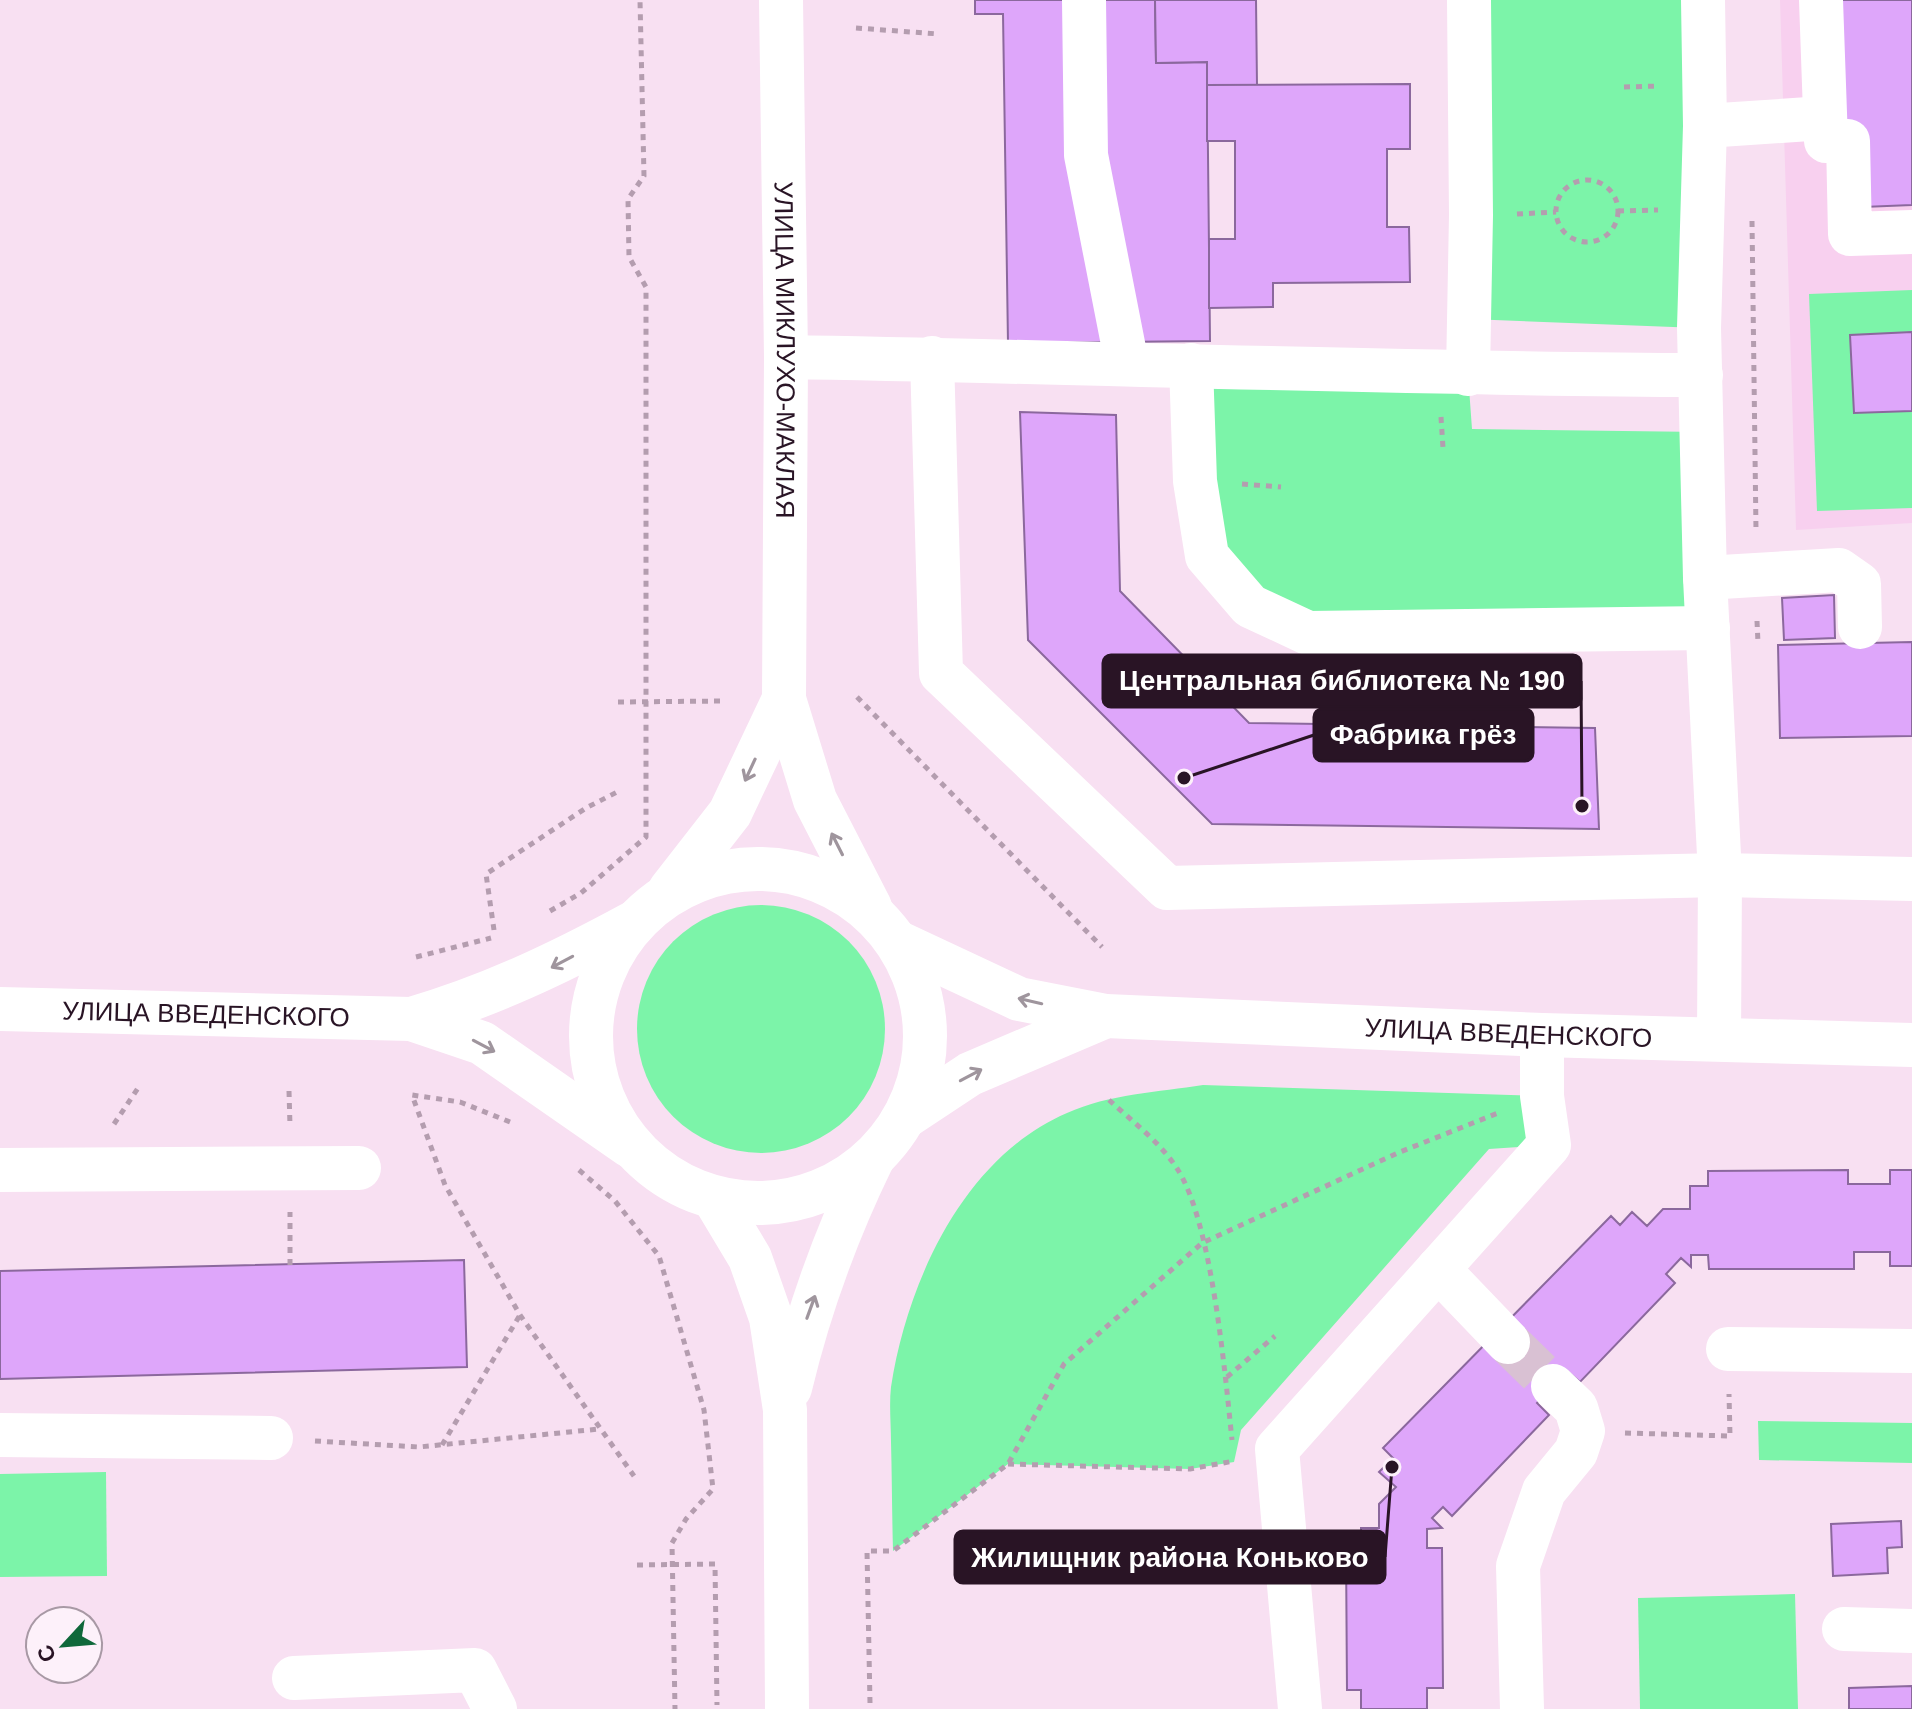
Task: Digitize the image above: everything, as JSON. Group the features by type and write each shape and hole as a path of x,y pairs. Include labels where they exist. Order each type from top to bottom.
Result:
{"main road":[{"name":"УЛИЦА МИКЛУХО-МАКЛАЯ","path":"781,0 786,357 784,699 815,800 917,983 926,1028 922,1074 905,1117"},
{"path":"1084,0 1086,155 1127,364"},
{"path":"1468,374 1471,215 1469,0"},
{"path":"1703,0 1705,126 1701,375 1705,578 1720,875 1719,1038"},
{"path":"1821,0 1826,141 1848,141 1850,234 1912,232"},
{"path":"1705,126 1824,118"},
{"path":"786,357 932,358 1468,374 1701,375"},
{"path":"932,358 941,673 1167,888 1720,875 1912,879"},
{"path":"1191,365 1195,481 1207,556 1250,606 1308,633 1708,628"},
{"path":"1705,578 1757,578 1839,570 1859,584 1860,627"},
{"name":"УЛИЦА МИКЛУХО-МАКЛАЯ","path":"669,892 730,813 784,699"},
{"name":"УЛИЦА ВВЕДЕНСКОГО","path":"669,892 719,872 774,868 827,882 885,927 1019,999 1106,1016 1542,1035 1912,1045"},
{"path":"669,892 631,924 604,965 591,1011 591,1047 605,1106 630,1146 655,1169 683,1187 714,1198 756,1204 799,1199 838,1184 873,1159"},
{"name":"УЛИЦА ВВЕДЕНСКОГО","path":"411,1019 475,1000 548,969 631,924"},
{"name":"УЛИЦА ВВЕДЕНСКОГО","path":"0,1009 411,1019 482,1043 630,1146"},
{"name":"УЛИЦА ВВЕДЕНСКОГО","path":"905,1117 970,1074 1106,1016"},
{"path":"1300,1709 1277,1449 1549,1145 1542,1096 1542,1035"},
{"path":"785,1410 816,1292 841,1222 873,1159 905,1117"},
{"path":"0,1170 359,1168"},
{"path":"714,1198 750,1258 771,1318 785,1410 787,1709"},
{"path":"1438,1269 1508,1342"},
{"path":"1728,1349 1912,1351"},
{"path":"1522,1709 1518,1566 1544,1491 1576,1452 1583,1431 1576,1408 1553,1386"},
{"path":"0,1435 271,1438"},
{"path":"1844,1629 1912,1631"},
{"path":"294,1678 475,1670 495,1709"}],"path":[{"path":"540,917 581,893 646,837 646,287 629,257 628,199 644,176 640,0"},
{"path":"856,28 939,34"},
{"path":"1587,180 1609,189 1618,211 1610,233 1588,243 1566,234 1556,212 1564,190 1587,180"},
{"path":"1752,217 1758,655"},
{"path":"857,697 1102,947"},
{"path":"618,702 723,701"},
{"path":"416,957 496,933 486,874 586,808 621,790"},
{"path":"519,1125 460,1102 412,1095 445,1185 520,1315 634,1476"},
{"path":"870,1703 867,1551 893,1551 1008,1464 1064,1364 1202,1243 1400,1152 1542,1096"},
{"path":"1008,1464 1190,1469 1234,1462 1226,1377 1196,1212 1177,1170 1109,1100"},
{"path":"569,1161 615,1201 659,1256 704,1410 713,1489 686,1519 672,1543 675,1709"},
{"path":"442,1445 520,1315"},
{"path":"1226,1377 1275,1336"},
{"path":"271,1438 419,1447 599,1429"},
{"path":"1646,1435 1730,1436"},
{"path":"637,1565 715,1564 717,1705"}],"shaded area":[{"path":"1780,0 1912,0 1912,523 1796,530"}],"green space":[{"path":"1469,0 1703,0 1699,328 1469,319"},
{"path":"1912,290 1912,508 1817,511 1809,294"},
{"path":"1191,365 1468,374 1472,429 1702,432 1708,628 1308,633 1207,556"},
{"path":"761,905 808,915 830,926 848,942 864,960 875,982 885,1029 875,1076 864,1098 848,1116 830,1132 808,1143 761,1153 714,1143 692,1132 674,1116 658,1098 647,1076 637,1029 647,982 658,960 674,942 692,926 714,915"},
{"path":"1203,1085 1542,1096 1549,1145 1489,1149 1241,1430 1234,1462 1190,1469 1008,1464 893,1551 891,1387 911,1306 946,1227 970,1191 998,1160 1031,1133 1067,1113 1134,1094"},
{"path":"1758,1421 1912,1423 1912,1463 1759,1460"},
{"path":"106,1472 107,1576 0,1577 0,1474"},
{"path":"1795,1594 1798,1709 1640,1709 1638,1598"}],"building":[{"path":"975,0 1155,0 1156,63 1207,62 1210,341 1008,343 1003,14 975,14"},
{"path":"1155,0 1256,0 1257,85 1207,85 1207,62 1156,63"},
{"path":"1835,0 1912,0 1912,205 1863,207 1839,124"},
{"path":"1410,84 1410,149 1387,149 1387,227 1409,227 1410,282 1273,283 1273,307 1209,308 1209,239 1235,239 1235,141 1207,141 1207,85"},
{"path":"1912,332 1912,411 1854,413 1850,335"},
{"path":"1020,412 1116,415 1120,591 1249,723 1595,728 1599,829 1212,824 1028,640"},
{"path":"1834,595 1835,638 1784,640 1782,598"},
{"path":"1912,642 1912,736 1780,738 1778,645"},
{"path":"1848,1170 1848,1184 1890,1184 1890,1170 1912,1170 1912,1266 1890,1266 1890,1252 1854,1252 1854,1269 1709,1269 1708,1255 1691,1255 1691,1267 1681,1258 1666,1274 1675,1283 1580,1382 1567,1371 1537,1403 1549,1415 1452,1516 1443,1507 1432,1518 1442,1528 1427,1529 1427,1548 1442,1548 1443,1688 1427,1688 1427,1709 1361,1709 1361,1690 1347,1690 1346,1549 1362,1548 1361,1528 1379,1528 1379,1504 1396,1487 1379,1472 1393,1458 1383,1448 1611,1216 1620,1225 1632,1212 1647,1226 1663,1209 1690,1209 1690,1186 1708,1186 1708,1171"},
{"path":"464,1260 467,1367 0,1379 0,1271"},
{"path":"1901,1521 1902,1547 1887,1548 1888,1573 1833,1576 1831,1524"},
{"path":"1912,1686 1912,1709 1849,1709 1849,1688"}],"tunnel":[{"path":"1508,1342 1553,1386"}],"place":[{"name":"Фабрика грёз","path":"1184,778"},
{"name":"Центральная библиотека № 190","path":"1582,806"},
{"name":"Жилищник района Коньково","path":"1392,1467"}]}
